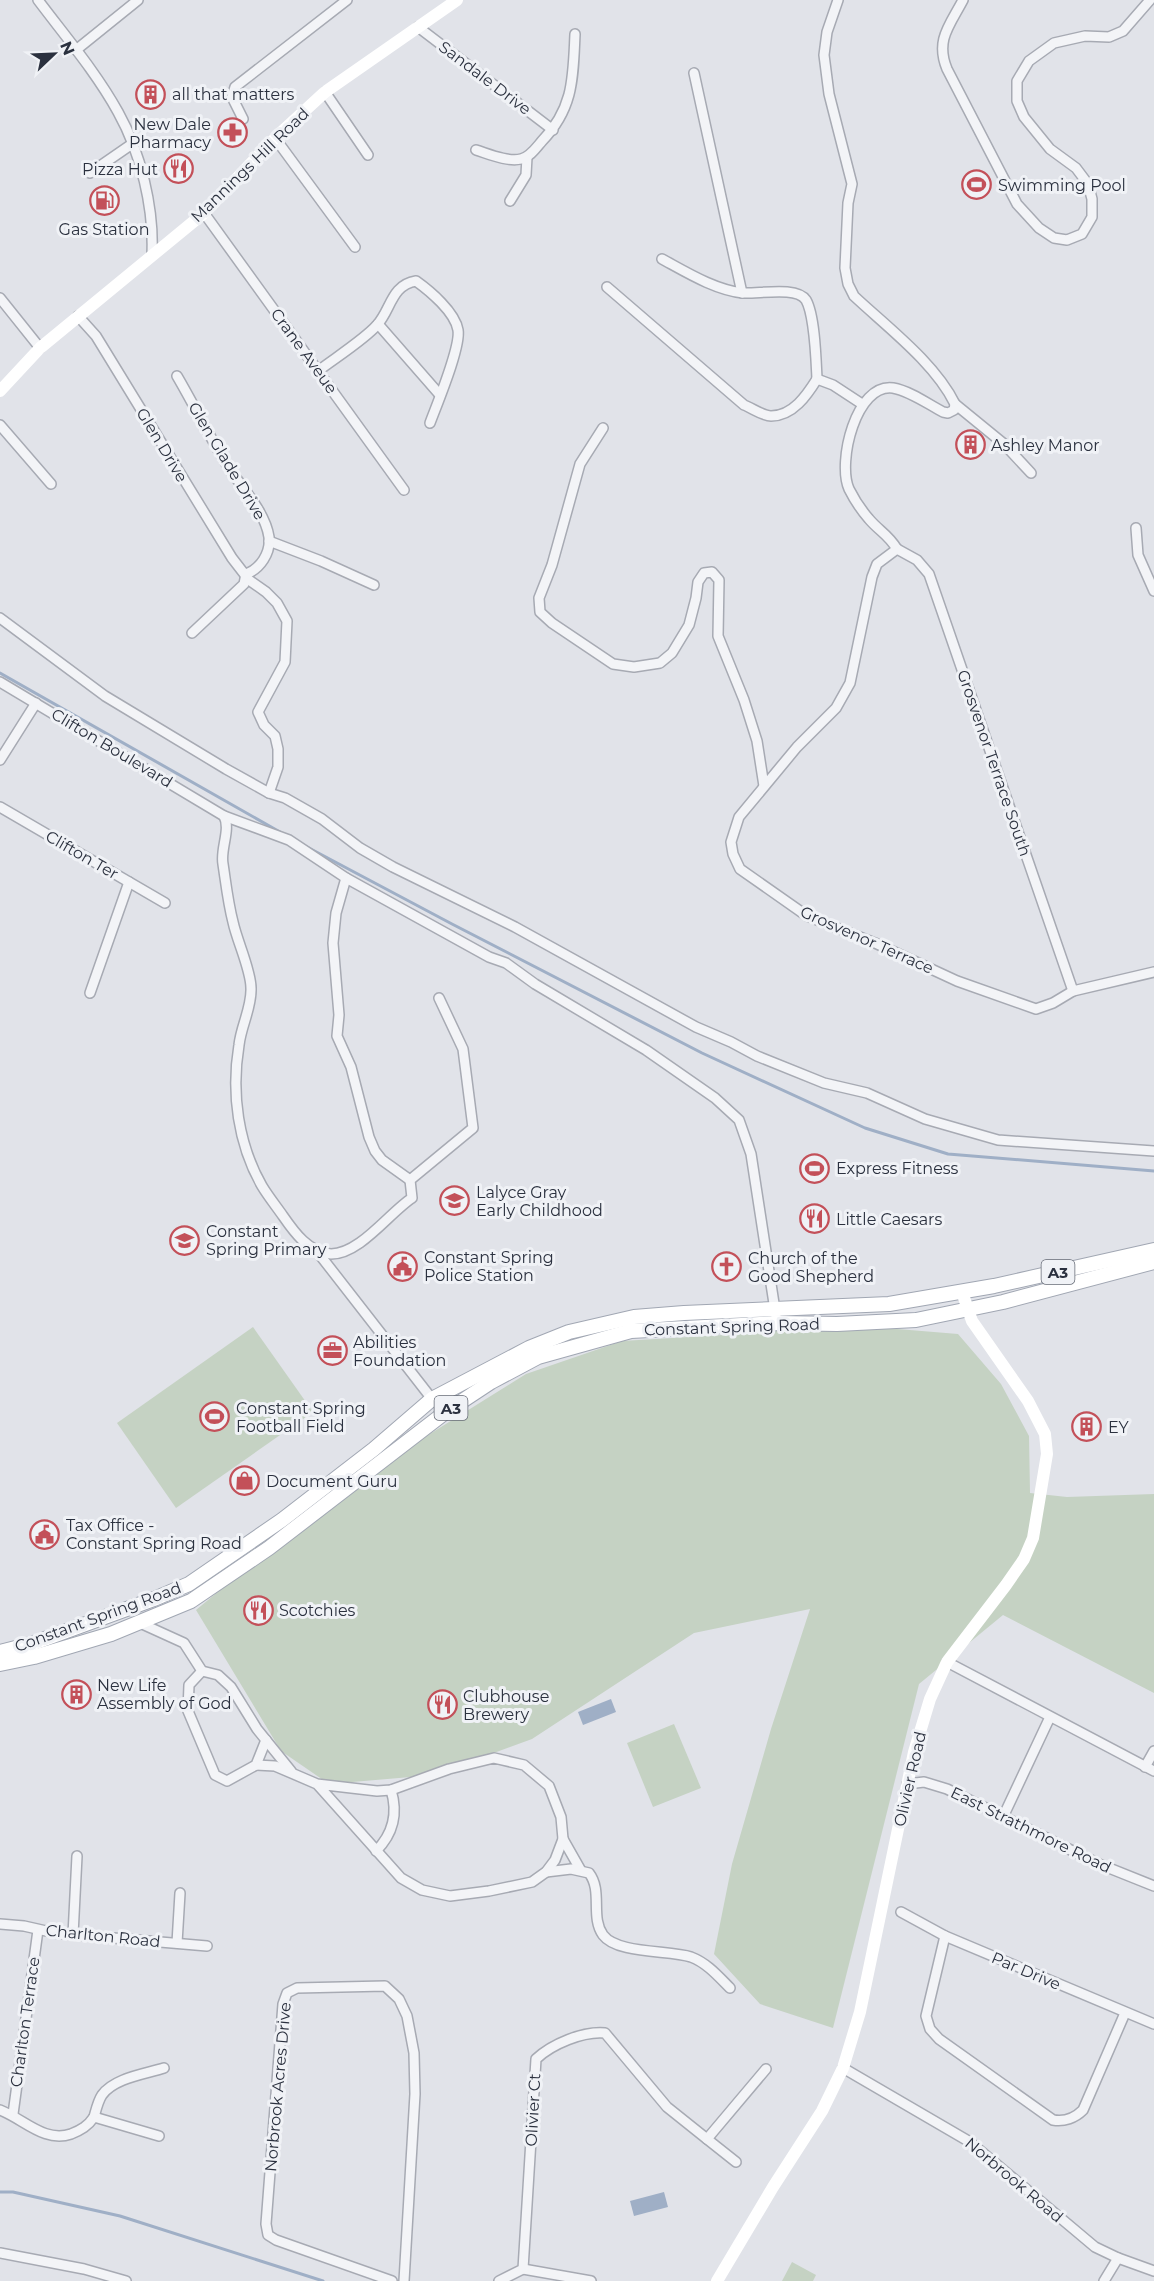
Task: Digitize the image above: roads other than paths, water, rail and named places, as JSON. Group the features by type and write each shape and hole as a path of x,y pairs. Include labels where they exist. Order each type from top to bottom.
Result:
{"main road":[{"name":"Mannings Hill Road","path":"0,391 40,348 204,213 275,138 325,92 450,2"},
{"name":"Constant Spring Road","path":"0,1664 100,1638 191,1600 269,1548 447,1411 491,1382 538,1357 631,1331 889,1304 962,1292 1154,1250"},
{"name":"Constant Spring Road","path":"0,1652 31,1644 189,1584 282,1520 374,1449 432,1399 529,1348 569,1332 634,1317 684,1313 776,1316 837,1324 916,1320 967,1310 1154,1262"},
{"name":"Olivier Road","path":"717,2281 822,2111 843,2068 861,2012 914,1752 930,1699 947,1662 1006,1585 1033,1538 1047,1454 1045,1434 1037,1416 972,1321 962,1292"}],"street":[{"path":"38,0 76,50 118,112 132,144 148,195 153,229 152,254"},
{"path":"76,50 138,0"},
{"path":"243,119 232,97 235,87 347,0"},
{"path":"838,0 827,32 824,55 829,94 852,184 848,203 845,268 848,284 854,296 939,380 955,404 1004,444 1030,473"},
{"path":"963,0 942,42 941,51 946,69 1017,204 1039,228 1054,237 1067,240 1082,234 1092,217 1092,199 1088,184 1076,168 1050,149 1024,117 1017,101 1017,81 1029,61 1054,43 1085,36 1109,37 1123,31 1150,0"},
{"name":"Sandale Drive","path":"418,27 553,130"},
{"path":"476,150 518,160 527,157 553,130 564,110 573,83 575,34"},
{"path":"694,73 742,293"},
{"path":"325,92 368,155"},
{"path":"275,138 355,247"},
{"path":"90,173 132,144"},
{"path":"510,201 526,175 527,157"},
{"name":"Crane Aveue","path":"204,213 404,489"},
{"path":"607,287 744,405 770,416 790,411 807,395 817,379 812,324 805,299 794,292 742,293 700,279 662,259"},
{"path":"318,371 378,324 387,306 406,283 416,281 433,293 453,318 458,330 453,360 430,423"},
{"path":"0,298 40,348"},
{"name":"Glen Drive","path":"78,316 96,336 232,558 255,586 266,592 277,603 287,621 285,662 258,712 264,725 275,736 278,749 278,767 269,793"},
{"path":"378,324 440,395"},
{"name":"Glen Glade Drive","path":"177,376 226,464 267,527 270,541 262,563 256,571 246,574 244,584 192,633"},
{"path":"817,379 833,385 862,404 878,391 892,388 909,394 943,412 948,413 954,410 955,404"},
{"name":"Grosvenor Terrace South","path":"862,404 849,436 846,461 848,487 870,520 890,536 897,549 917,560 929,574 1073,991"},
{"path":"0,425 51,484"},
{"path":"603,429 580,464 552,565 539,598 540,612 552,623 613,664 634,667 660,663 672,653 689,625 698,582 704,573 712,572 719,580 718,636 750,720 764,786"},
{"path":"1136,528 1138,555 1154,591"},
{"path":"270,541 374,585"},
{"name":"Grosvenor Terrace","path":"897,549 877,564 872,577 850,683 836,708 797,747 739,817 731,842 733,854 740,869 807,916 875,943 957,981 1036,1009 1053,1004 1073,991 1154,972"},
{"path":"0,618 105,696 226,769 322,819 360,848 393,867 515,927 696,1027 789,1070 824,1083 867,1094 926,1119 998,1140 1154,1151"},
{"name":"Clifton Boulevard","path":"0,682 224,816 289,840 346,878 489,957 507,963 535,984 666,1063 715,1098 739,1120 751,1154 776,1316"},
{"path":"0,760 36,703"},
{"name":"Clifton Ter","path":"0,807 165,903"},
{"path":"224,816 227,822 222,856 233,922 252,986 238,1045 236,1081 238,1119 248,1156 262,1186 294,1232 316,1250 432,1399 447,1411"},
{"path":"346,878 336,913 333,943 339,1015 337,1036 351,1067 369,1137 375,1151 382,1160 411,1180"},
{"path":"90,993 129,882"},
{"path":"411,1180 473,1128 464,1049 439,998"},
{"path":"316,1250 332,1254 354,1246 370,1236 412,1198 411,1180"},
{"path":"140,1623 184,1643 202,1671 218,1675 231,1688 266,1740 291,1771"},
{"path":"947,1662 1150,1769 1154,1751"},
{"path":"202,1671 189,1685 188,1711 215,1775 227,1781 256,1765 275,1766 317,1784 377,1791 391,1790 449,1769 494,1758 524,1766 549,1786 561,1817 563,1839 580,1869"},
{"path":"1003,1817 1050,1716"},
{"path":"256,1765 266,1740"},
{"name":"East Strathmore Road","path":"907,1784 924,1782 947,1789 1099,1864 1154,1886"},
{"path":"317,1784 401,1878 422,1890 450,1896 531,1882 546,1872 555,1860 563,1839"},
{"path":"376,1851 390,1835 395,1802 391,1790"},
{"path":"73,1935 77,1856"},
{"path":"546,1872 580,1869 589,1873 596,1887 598,1923 602,1934 609,1941 614,1944 689,1957 706,1964 730,1988"},
{"path":"177,1943 180,1893"},
{"name":"Par Drive","path":"901,1912 945,1936 1154,2024"},
{"name":"Charlton Road","path":"0,1924 73,1935 207,1946"},
{"name":"Charlton Terrace","path":"13,2114 38,1930"},
{"path":"945,1936 926,2016 930,2029 939,2039 1053,2120 1059,2121 1074,2117 1083,2110 1125,2013"},
{"name":"Norbrook Acres Drive","path":"392,2281 276,2240 268,2235 266,2224 283,2004 286,1993 297,1988 385,1986 399,1999 407,2016 414,2053 415,2094 404,2281"},
{"name":"Olivier Ct","path":"523,2269 536,2059 542,2053 552,2047 595,2032 605,2033 667,2107 707,2139"},
{"path":"0,2110 13,2114 45,2134 56,2137 78,2131 88,2125 94,2117 101,2095 108,2089 120,2082 164,2068"},
{"name":"Norbrook Road","path":"843,2068 970,2142 1095,2247 1154,2271"},
{"path":"736,2162 707,2139 765,2069"},
{"path":"94,2117 159,2136"},
{"path":"0,2253 84,2269 126,2281"},
{"path":"1104,2281 1118,2258"},
{"path":"499,2281 523,2269 591,2281"}],"water":[{"path":"611,1699 616,1712 583,1725 578,1712"},
{"path":"664,2192 668,2207 634,2216 630,2201"}],"waterway":[{"path":"0,673 280,832"},
{"path":"307,847 702,1053 865,1128 948,1154 1154,1171"},
{"path":"0,2192 13,2192 120,2216 323,2281"}],"place":[{"name":"all that matters","path":"151,94"},
{"name":"New Dale Pharmacy","path":"232,133"},
{"name":"Pizza Hut","path":"179,169"},
{"name":"Swimming Pool","path":"977,185"},
{"name":"Gas Station","path":"104,201"},
{"name":"Ashley Manor","path":"970,445"},
{"name":"Express Fitness","path":"815,1168"},
{"name":"Lalyce Gray Early Childhood","path":"455,1201"},
{"name":"Little Caesars","path":"815,1219"},
{"name":"Constant Spring Primary","path":"185,1240"},
{"name":"Constant Spring Police Station","path":"403,1266"},
{"name":"Church of the Good Shepherd","path":"727,1267"},
{"name":"Abilities Foundation","path":"332,1351"},
{"name":"Constant Spring Football Field","path":"215,1417"},
{"name":"EY","path":"1087,1427"},
{"name":"Document Guru","path":"245,1481"},
{"name":"Tax Office - Constant Spring Road","path":"45,1534"},
{"name":"Scotchies","path":"258,1610"},
{"name":"New Life Assembly of God","path":"76,1694"},
{"name":"Clubhouse Brewery","path":"442,1705"}]}
